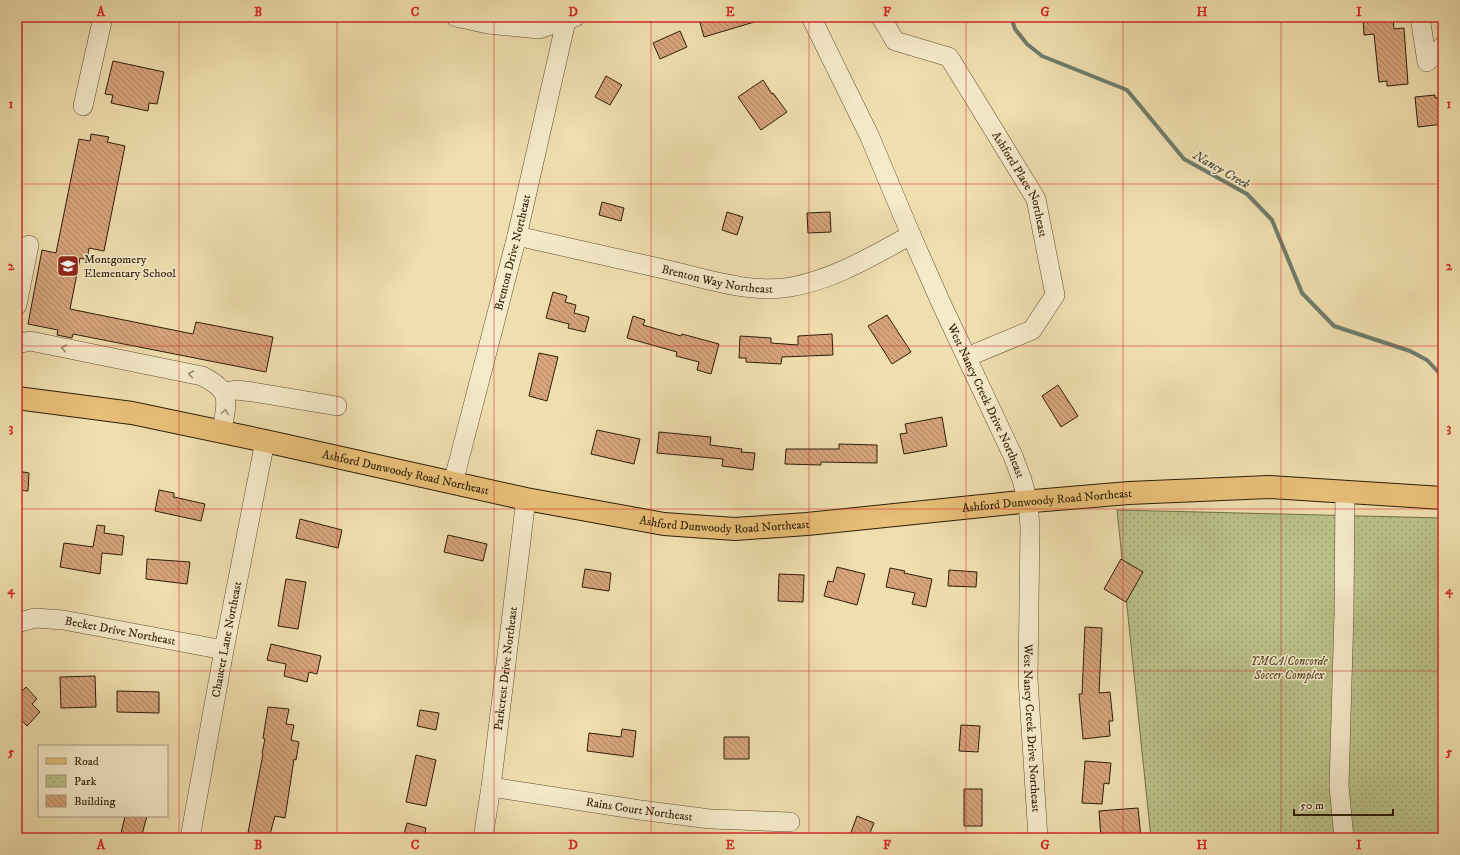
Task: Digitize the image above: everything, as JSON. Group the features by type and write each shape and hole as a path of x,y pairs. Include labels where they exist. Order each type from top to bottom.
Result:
{"main road":[{"name":"Ashford Dunwoody Road Northeast","path":"17,398 132,413 526,499 664,524 734,529 807,524 1129,493 1269,487 1440,498"}],"street":[{"path":"83,106 103,17"},
{"path":"456,17 488,24 539,29 571,19"},
{"name":"West Nancy Creek Drive Northeast","path":"811,17 869,135 911,235 1013,456 1028,502 1030,527 1028,679 1038,838"},
{"name":"Ashford Place Northeast","path":"881,17 895,42 949,57 1036,199 1055,295 1032,330 967,357"},
{"path":"1420,17 1427,62 1443,46"},
{"name":"Brenton Drive Northeast","path":"454,483 571,19"},
{"name":"Brenton Way Northeast","path":"517,236 722,282 758,288 790,287 819,280 852,266 911,235"},
{"path":"17,305 29,245"},
{"path":"17,344 30,341 202,376 218,385 224,392 226,399 222,432"},
{"path":"224,392 236,390 253,392 337,406"},
{"name":"Chaucer Lane Northeast","path":"190,838 224,650 265,441"},
{"path":"1344,838 1339,786 1344,613 1345,491"},
{"name":"Parkcrest Drive Northeast","path":"482,838 491,787 526,499"},
{"name":"Becket Drive Northeast","path":"17,623 35,618 63,620 224,650"},
{"name":"Rains Court Northeast","path":"491,787 640,810 710,819 790,822"}],"green space":[{"name":"YMCA/Concorde Soccer Complex","path":"1117,510 1443,518 1443,838 1151,838"}],"building":[{"path":"706,17 760,17 761,20 704,37 699,19"},
{"path":"1363,17 1393,17 1394,29 1404,28 1408,84 1387,86 1387,81 1379,82 1374,34 1364,35"},
{"path":"680,31 687,47 660,59 653,43"},
{"path":"113,61 164,72 157,104 149,103 148,111 111,103 113,95 105,94"},
{"path":"606,76 622,85 610,105 595,97"},
{"path":"763,80 787,112 761,130 738,97"},
{"path":"1435,95 1435,98 1443,97 1443,124 1418,127 1415,97"},
{"path":"91,134 109,137 107,142 125,146 104,251 89,248 87,260 80,258 70,309 193,334 196,322 273,337 266,372 73,334 72,338 57,335 58,330 28,324 42,250 56,253 79,139 90,141"},
{"path":"602,202 624,208 621,221 599,215"},
{"path":"727,212 743,217 737,235 722,230"},
{"path":"830,212 831,232 808,233 807,213"},
{"path":"553,292 567,296 565,302 576,305 574,313 589,317 585,332 568,328 569,324 546,318"},
{"path":"887,315 911,352 892,364 868,326"},
{"path":"633,316 645,320 643,325 681,336 682,334 719,344 711,374 697,370 699,362 676,356 677,352 627,338"},
{"path":"832,334 833,355 782,357 781,364 746,362 746,358 739,358 740,336 771,338 771,343 798,345 798,336"},
{"path":"539,353 558,357 547,401 529,396"},
{"path":"1058,385 1078,416 1061,427 1042,396"},
{"path":"942,417 947,446 904,454 900,434 907,433 905,424"},
{"path":"597,430 640,439 634,464 591,454"},
{"path":"659,432 711,437 710,445 742,449 741,452 755,453 753,470 722,466 723,459 657,453"},
{"path":"839,444 877,445 877,463 821,462 821,465 785,464 786,449 839,449"},
{"path":"17,471 29,473 28,491 17,490"},
{"path":"159,490 174,493 174,497 205,504 201,521 155,511"},
{"path":"300,519 342,530 338,548 296,538"},
{"path":"97,525 105,526 104,533 124,536 122,555 102,553 100,574 60,567 64,543 93,547"},
{"path":"448,535 487,544 483,561 444,552"},
{"path":"147,559 190,562 187,584 146,579"},
{"path":"1121,559 1143,572 1126,602 1104,589"},
{"path":"837,567 865,574 857,605 824,596 828,581 833,582"},
{"path":"890,568 905,571 904,573 932,579 926,607 912,604 915,593 886,587"},
{"path":"585,569 611,573 609,591 582,587"},
{"path":"949,570 977,572 976,587 948,586"},
{"path":"779,574 804,575 803,602 778,601"},
{"path":"286,579 306,582 298,629 278,626"},
{"path":"1085,627 1102,628 1099,693 1110,692 1113,721 1109,721 1110,736 1083,739 1079,694 1082,694"},
{"path":"271,644 321,656 317,674 309,672 307,682 284,676 286,664 267,660"},
{"path":"95,676 96,707 61,708 60,677"},
{"path":"26,687 37,699 32,704 40,712 27,726 17,715 17,696"},
{"path":"117,691 159,692 159,713 117,712"},
{"path":"268,707 289,709 286,724 294,725 291,740 299,742 296,760 294,759 285,818 275,816 269,838 247,838 263,754 265,739 263,738"},
{"path":"420,710 439,713 436,730 417,726"},
{"path":"961,725 980,726 978,752 959,751"},
{"path":"622,729 636,731 633,757 587,751 589,733 621,737"},
{"path":"724,737 749,737 749,759 724,759"},
{"path":"416,755 436,760 426,806 406,802"},
{"path":"1085,761 1111,763 1109,784 1104,783 1102,804 1082,803"},
{"path":"964,789 982,789 982,826 964,826"},
{"path":"1138,808 1141,838 1101,838 1099,811"},
{"path":"857,816 874,823 868,838 849,838"},
{"path":"125,817 147,817 141,838 120,838"},
{"path":"407,823 426,828 424,838 403,838"}],"waterway":[{"name":"Nancy Creek","path":"1011,17 1015,29 1027,44 1042,56 1127,90 1184,159 1247,194 1272,220 1302,293 1334,326 1410,351 1427,360 1443,377"}],"place":[{"name":"Montgomery Elementary School","path":"68,266"}]}
